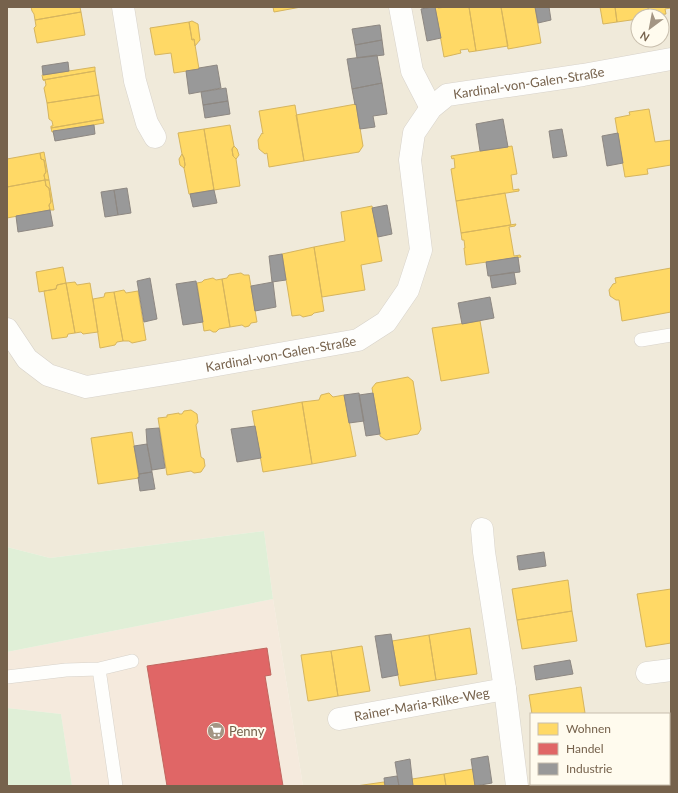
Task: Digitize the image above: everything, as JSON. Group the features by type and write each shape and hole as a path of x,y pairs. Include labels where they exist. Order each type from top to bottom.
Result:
{"street":[{"path":"123,7 135,81 147,123 155,137"},
{"path":"400,7 412,71 431,108"},
{"name":"Kardinal-von-Galen-Straße","path":"7,329 27,359 48,375 86,387 358,340 386,322 408,290 421,250 410,160 414,133 431,108 447,95 583,75 671,59"},
{"name":"Rainer-Maria-Rilke-Weg","path":"482,529 517,786"},
{"path":"647,673 671,670"},
{"name":"Rainer-Maria-Rilke-Weg","path":"340,719 504,690"}],"lane":[{"path":"641,340 671,335"},
{"path":"7,677 66,670 99,670 132,661"},
{"path":"99,670 116,786"}],"shaded area":[{"path":"7,7 671,7 671,786 303,786 273,599 264,531 50,558 7,547"},
{"path":"273,599 303,786 72,786 61,714 7,708 7,652"}],"green space":[{"path":"264,531 273,599 7,652 7,547 50,558"},
{"path":"7,708 61,714 72,786 7,786"}],"building: Wohnen":[{"path":"31,7 80,7 81,12 35,20"},
{"path":"273,7 301,7 274,12"},
{"path":"435,7 469,7 476,51 469,52 468,49 460,50 461,53 444,57"},
{"path":"469,7 501,7 508,46 476,51"},
{"path":"501,7 535,7 541,43 508,49"},
{"path":"600,7 615,7 617,22 603,24"},
{"path":"615,7 648,7 630,8 630,20 617,22"},
{"path":"648,7 671,7 670,8"},
{"path":"81,12 85,35 37,43 34,28 36,26 35,20"},
{"path":"192,21 198,24 200,40 195,46 194,39 192,40 189,22"},
{"path":"189,22 192,40 194,39 199,69 174,73 171,53 155,55 150,28"},
{"path":"95,67 95,71 43,80 42,75 43,75"},
{"path":"95,71 99,95 47,103 44,88 46,85 45,80 43,80"},
{"path":"99,95 103,119 51,128 51,126 53,126 52,121 49,119 47,103"},
{"path":"356,104 363,146 359,152 304,161 296,115"},
{"path":"295,105 304,161 269,167 267,153 265,154 259,149 258,140 262,133 263,134 259,111"},
{"path":"649,109 655,142 671,140 671,165 647,169 648,174 625,177 615,118 630,115 629,112"},
{"path":"103,119 104,123 52,132 51,128"},
{"path":"230,125 234,146 232,149 233,156 236,159 240,186 214,190 204,129"},
{"path":"204,129 214,190 189,194 184,168 184,158 178,133"},
{"path":"234,146 239,155 236,159 233,156 232,149"},
{"path":"512,146 517,174 511,175 513,190 519,189 519,191 456,201 451,169 455,168 454,158 452,159 451,156"},
{"path":"44,152 49,180 45,180 44,175 46,172 44,160 41,159 40,153"},
{"path":"40,153 41,159 44,160 46,172 44,175 45,180 7,187 7,159"},
{"path":"182,154 185,165 184,168 180,165 179,159"},
{"path":"45,180 46,186 49,188 51,202 49,205 50,210 7,218 7,187"},
{"path":"45,180 49,180 54,210 50,210 49,205 51,202 49,188 46,186"},
{"path":"505,193 511,225 461,233 456,201"},
{"path":"372,206 382,261 361,265 365,290 322,297 314,247 345,241 341,212"},
{"path":"516,224 515,226 509,227 514,256 520,255 521,257 466,265 464,240 462,240 461,233"},
{"path":"314,247 324,311 303,317 300,315 292,316 282,254"},
{"path":"63,267 66,283 57,285 56,289 39,292 36,272"},
{"path":"671,268 671,312 622,321 619,300 616,300 610,296 609,290 613,284 616,283 615,278"},
{"path":"241,273 244,275 249,275 257,322 251,323 249,326 245,327 242,325 230,327 222,279 227,278 229,275"},
{"path":"213,278 216,280 222,279 230,327 219,329 216,332 210,330 204,331 197,283"},
{"path":"75,282 77,285 90,283 98,332 83,334 81,332 75,333 66,283"},
{"path":"66,283 75,333 68,334 67,337 52,339 44,291 56,289 57,285"},
{"path":"124,290 126,293 138,291 146,340 132,343 129,341 123,341 114,292"},
{"path":"114,292 123,341 117,342 115,345 100,348 93,299 104,297 105,293"},
{"path":"480,321 489,373 441,381 432,328"},
{"path":"408,377 413,381 421,429 418,434 386,440 380,436 372,388 376,383"},
{"path":"329,393 333,397 344,395 356,456 312,464 302,402 319,400 321,395"},
{"path":"302,402 312,464 263,472 252,411"},
{"path":"191,410 197,414 198,422 196,425 201,457 204,459 205,466 201,472 194,473 191,471 167,475 158,418 179,413 182,414 184,411"},
{"path":"132,432 139,478 98,484 91,438"},
{"path":"568,580 572,611 517,620 512,589"},
{"path":"671,589 671,643 646,647 637,594"},
{"path":"572,611 577,641 522,649 517,620"},
{"path":"470,628 477,674 436,680 429,635"},
{"path":"429,635 436,680 400,686 392,641"},
{"path":"362,646 370,691 338,696 331,651"},
{"path":"331,651 338,696 308,701 301,655"},
{"path":"581,687 585,713 532,713 529,695"},
{"path":"671,732 671,786 667,786 670,785"},
{"path":"473,769 475,786 446,786 444,774"},
{"path":"444,774 446,786 413,786 412,779"},
{"path":"384,782 385,786 356,786"},
{"path":"596,785 597,786 544,786"}],"building: Handel":[{"name":"Penny","path":"267,648 271,675 265,676 283,786 167,786 147,666"}],"building: Industrie":[{"path":"435,7 441,38 427,41 421,9"},
{"path":"535,7 549,7 551,20 538,23"},
{"path":"380,25 382,40 355,45 352,29"},
{"path":"382,40 384,55 357,58 355,45"},
{"path":"377,55 382,83 352,89 347,59"},
{"path":"68,62 69,71 43,75 42,66"},
{"path":"217,65 221,88 189,94 186,71"},
{"path":"382,83 387,114 373,116 375,127 360,129 352,89"},
{"path":"226,88 228,101 203,105 201,92"},
{"path":"228,101 230,114 205,118 203,105"},
{"path":"503,119 508,147 480,151 476,124"},
{"path":"94,125 95,134 55,141 53,131"},
{"path":"562,129 567,156 553,158 549,131"},
{"path":"618,133 623,163 607,166 602,136"},
{"path":"127,188 131,213 118,215 114,190"},
{"path":"114,190 118,215 105,217 101,192"},
{"path":"214,190 217,203 193,207 190,194"},
{"path":"387,205 392,234 378,237 372,208"},
{"path":"50,210 53,226 18,232 16,216"},
{"path":"282,254 286,280 272,282 269,256"},
{"path":"518,257 520,272 488,276 486,262"},
{"path":"514,272 516,284 492,288 490,276"},
{"path":"150,278 157,319 144,322 137,281"},
{"path":"196,281 203,322 183,325 176,284"},
{"path":"273,282 276,307 255,311 251,286"},
{"path":"490,297 494,318 462,324 458,303"},
{"path":"359,393 364,421 349,423 344,395"},
{"path":"373,393 380,434 366,436 359,395"},
{"path":"255,426 261,458 237,462 231,429"},
{"path":"159,428 165,468 152,470 146,429"},
{"path":"147,444 152,472 139,474 134,446"},
{"path":"152,472 155,489 140,491 139,474"},
{"path":"544,552 546,566 519,570 517,556"},
{"path":"391,634 398,675 382,678 375,636"},
{"path":"570,660 573,674 536,680 534,666"},
{"path":"488,756 492,783 475,786 471,759"},
{"path":"410,759 413,786 399,786 395,762"},
{"path":"397,776 399,786 385,786 384,778"}],"place":[{"name":"Penny","path":"216,731"}]}
